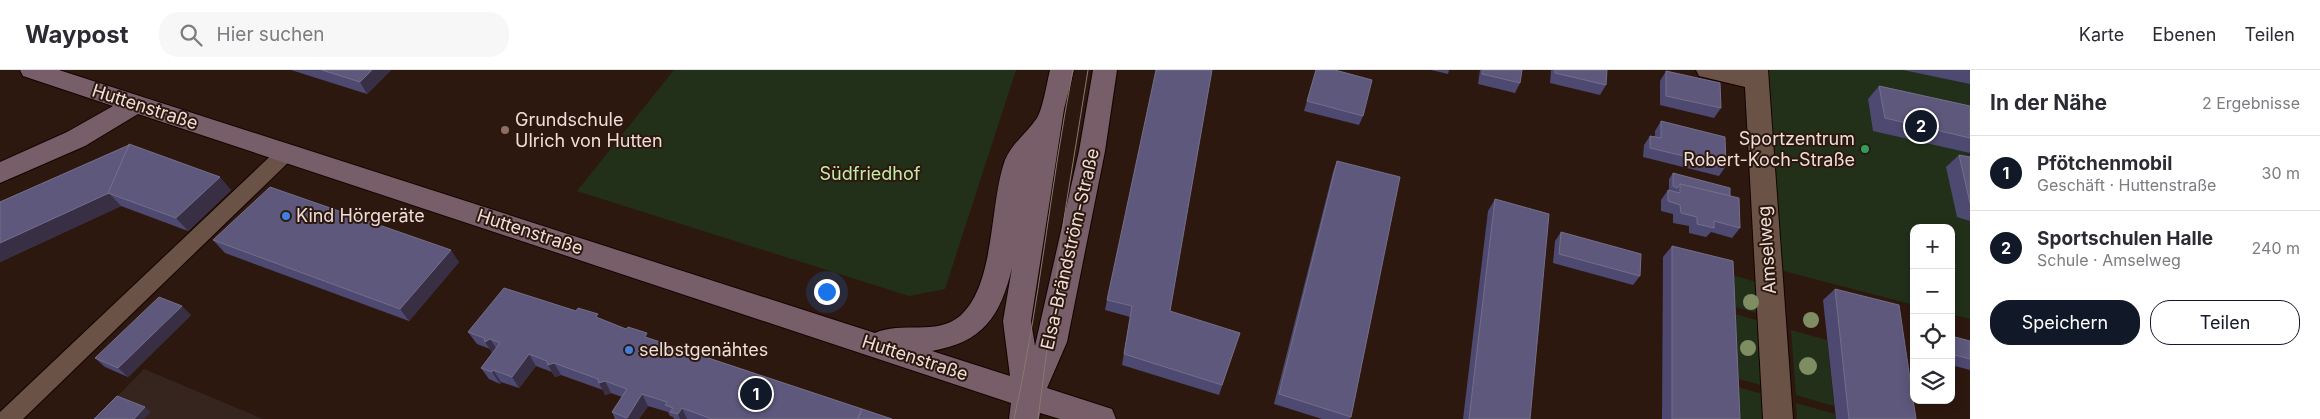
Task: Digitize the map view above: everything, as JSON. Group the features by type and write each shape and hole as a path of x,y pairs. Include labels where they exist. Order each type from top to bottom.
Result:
{"street":[{"name":"Huttenstraße","path":"32,70 862,341 1026,407 1100,419"},
{"name":"Elsa-Brändström-Straße","path":"1026,407 1017,321 1050,119 1062,70"},
{"name":"Elsa-Brändström-Straße","path":"1026,407 1052,342 1092,151 1106,70"},
{"name":"Amselweg","path":"1708,70 1756,76 1778,419"},
{"path":"0,173 76,138 135,104"},
{"path":"862,341 923,340 953,333 970,324 986,306 994,281 1019,159 1050,119"}],"lane":[{"path":"8,419 287,152"}],"shaded area":[{"path":"144,369 263,419 95,419"}],"green space":[{"name":"Südfriedhof","path":"674,70 1016,70 945,289 909,296 577,191"},
{"name":"Sportzentrum Robert-Koch-Straße","path":"1756,70 1970,70 1970,319 1955,315 1955,224 1910,224 1910,304 1768,267"},
{"path":"1723,272 1759,283 1760,314 1724,304"},
{"path":"1724,311 1760,321 1765,386 1727,376"},
{"path":"1791,330 1827,340 1834,406 1796,395"},
{"path":"1727,384 1766,395 1767,419 1729,419"},
{"path":"1796,403 1835,414 1836,419 1797,419"}],"building":[{"path":"322,70 372,70 360,82"},
{"path":"1156,70 1212,70 1170,311 1240,333 1222,385 1124,354 1132,306 1107,300"},
{"path":"1316,70 1335,70 1372,80 1363,116 1307,101"},
{"path":"1483,70 1522,70 1520,83 1482,74"},
{"path":"1555,70 1607,70 1606,85 1555,73"},
{"path":"1666,71 1720,83 1721,108 1666,96"},
{"path":"1879,86 1970,106 1970,138 1885,118"},
{"path":"1661,121 1725,137 1726,166 1650,148 1650,136 1661,138"},
{"path":"129,144 220,177 176,218 108,193"},
{"path":"129,145 109,193 0,243 0,202"},
{"path":"1959,155 1970,157 1970,203"},
{"path":"1337,161 1400,177 1351,417 1279,394"},
{"path":"1673,173 1730,188 1730,196 1680,184 1677,188 1673,186"},
{"path":"1680,184 1739,198 1740,228 1714,221 1714,228 1697,224 1697,217 1681,213 1680,205 1668,201 1668,190 1680,193"},
{"path":"270,187 451,250 400,309 213,240"},
{"path":"1495,199 1549,214 1530,419 1469,419"},
{"path":"1561,232 1641,254 1640,276 1559,254"},
{"path":"1672,246 1733,261 1740,419 1672,419"},
{"path":"504,288 576,311 578,308 598,314 596,317 626,329 628,327 647,333 645,337 862,409 857,419 712,419 682,408 678,414 670,412 673,408 665,405 667,402 642,394 627,418 612,412 627,389 605,381 599,383 598,379 554,363 548,365 547,361 529,354 512,377 481,368 500,343 490,339 485,342 484,338 468,332"},
{"path":"1835,289 1899,305 1910,379 1910,404 1914,404 1916,419 1849,419"},
{"path":"159,297 182,306 118,368 95,358"},
{"path":"1955,337 1970,341 1970,359 1955,355"},
{"path":"117,396 145,407 134,419 94,419"},
{"path":"862,409 892,419 858,419"}],"tram line":[{"path":"1014,419 1031,332 1073,70"},
{"path":"1038,419 1064,218 1088,70"}],"place":[{"name":"Sportschulen Halle","path":"1921,126"},
{"name":"Grundschule Ulrich von Hutten","path":"505,130"},
{"name":"Sportzentrum Robert-Koch-Straße","path":"1865,149"},
{"name":"Kind Hörgeräte","path":"286,216"},
{"name":"selbstgenähtes","path":"629,350"},
{"name":"Pfötchenmobil","path":"756,394"}]}
